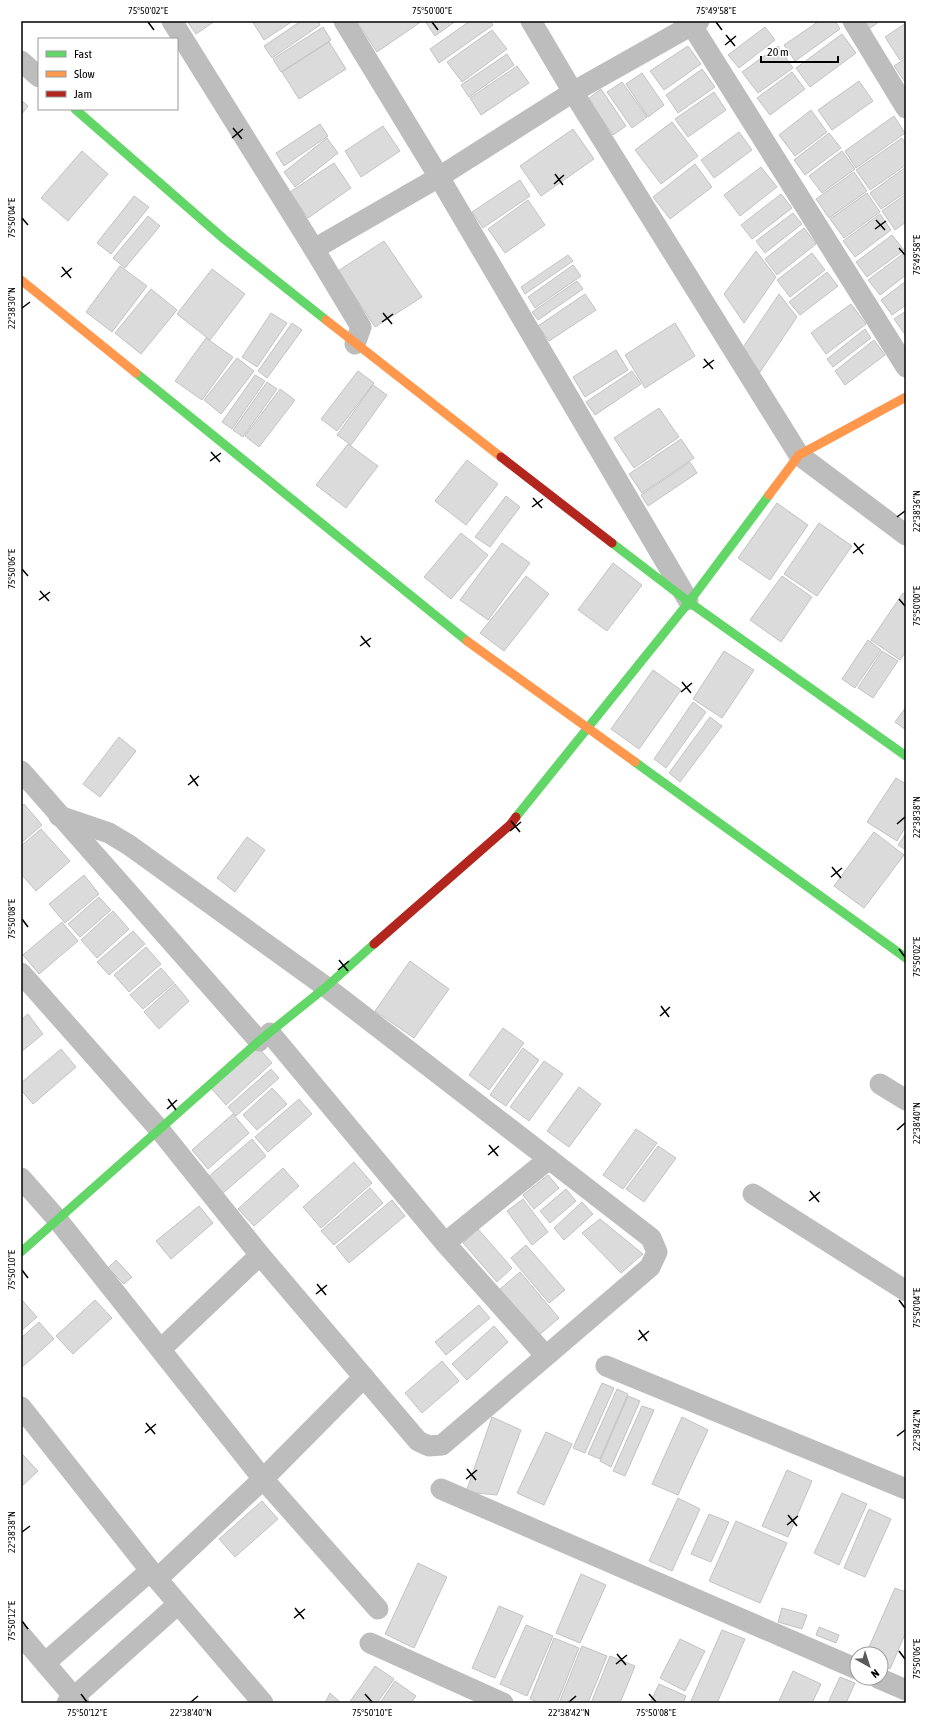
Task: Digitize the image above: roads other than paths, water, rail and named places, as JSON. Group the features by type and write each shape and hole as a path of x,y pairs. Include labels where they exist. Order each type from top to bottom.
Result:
{"street":[{"path":"172,21 361,327 355,344"},
{"path":"344,21 439,177 689,602"},
{"path":"531,21 573,92 799,455 906,535"},
{"path":"853,21 906,108"},
{"path":"314,249 439,177 573,92 693,22 906,367"},
{"path":"21,62 38,76"},
{"path":"76,110 224,239 355,344 689,602 906,756"},
{"path":"21,280 474,646 906,958"},
{"path":"21,1252 264,1037 326,987 510,825 689,602 799,455 906,397"},
{"path":"21,771 59,816 264,1037 545,1356"},
{"path":"21,973 159,1129 260,1255 418,1441 429,1446 442,1445 650,1267 657,1252 651,1238 326,987 130,845 109,833 59,816"},
{"path":"880,1084 906,1100"},
{"path":"444,1243 550,1159"},
{"path":"21,1178 57,1219 263,1478 378,1610"},
{"path":"753,1194 906,1291"},
{"path":"161,1349 260,1255"},
{"path":"606,1366 906,1489"},
{"path":"45,1663 154,1575 263,1478 364,1377"},
{"path":"21,1407 177,1605 263,1703"},
{"path":"441,1489 849,1666"},
{"path":"21,1635 45,1663 73,1701 177,1605"},
{"path":"370,1643 503,1703"},
{"path":"889,1683 906,1690"}]}
